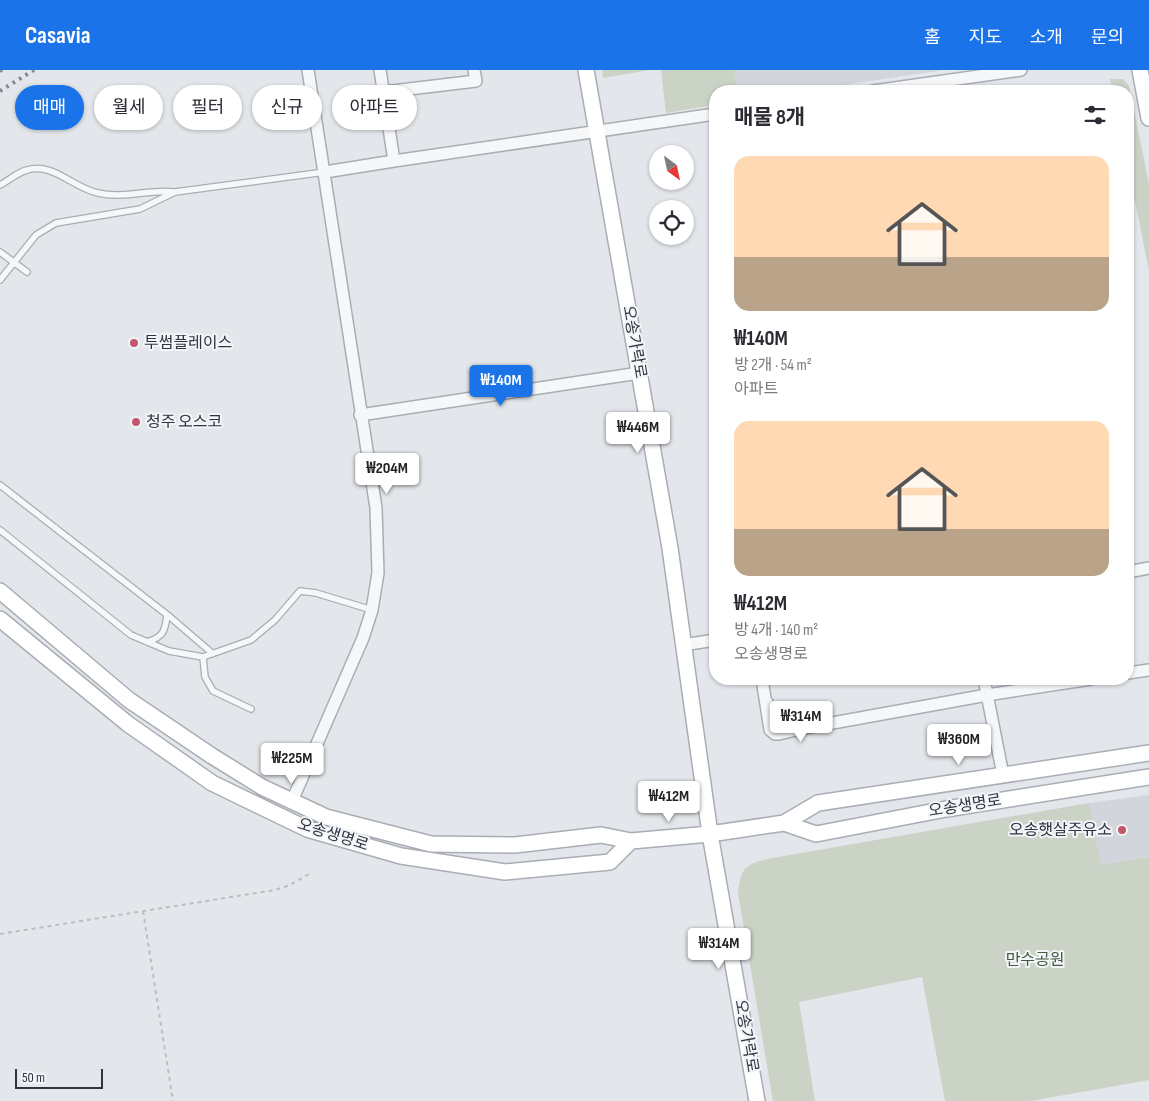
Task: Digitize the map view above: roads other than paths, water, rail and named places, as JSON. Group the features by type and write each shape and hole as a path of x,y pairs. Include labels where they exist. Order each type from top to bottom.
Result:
{"street":[{"path":"292,801 363,638 372,610 378,573 376,508 360,416 325,172 308,70"},
{"path":"380,70 383,85"},
{"path":"417,88 476,82 474,70"},
{"name":"오송가락로","path":"586,70 670,548 710,834 757,1101"},
{"path":"915,85 1021,70"},
{"path":"1140,70 1149,118"},
{"path":"325,172 394,160 709,115"},
{"path":"390,130 394,160"},
{"path":"360,416 639,373"},
{"path":"1134,571 1149,568"},
{"name":"오송생명로","path":"0,591 129,700 262,787 326,817 431,844 515,846 601,835 631,841 710,834 784,822 818,803 1149,753"},
{"name":"오송생명로","path":"0,619 128,724 212,783 307,829 401,856 505,872 610,862 631,841"},
{"path":"683,645 709,641"},
{"path":"1134,672 1149,670"},
{"path":"763,685 769,726 772,732 779,734 987,695 1052,685"},
{"name":"오송생명로","path":"985,685 1003,775"},
{"name":"오송생명로","path":"784,822 816,834 946,809 1149,777"}],"lane":[{"path":"0,186 26,170 41,168 97,193 113,195 160,190 175,192 325,172"},
{"path":"0,280 36,235 56,224 140,209 175,192"},
{"path":"0,252 27,272"},
{"path":"0,485 167,615 212,653"},
{"path":"0,530 131,635 169,651 203,657 251,640 276,620 300,591 316,593 372,610"},
{"path":"147,642 157,638 165,630 167,615"},
{"path":"203,657 205,677 213,691 251,709"}],"railway":[{"path":"0,91 34,70"}],"place":[{"name":"투썸플레이스","path":"134,343"},
{"name":"청주 오스코","path":"136,422"},
{"name":"오송햇살주유소","path":"1122,830"}],"park label":[{"name":"만수공원","path":"1035,960"}]}
